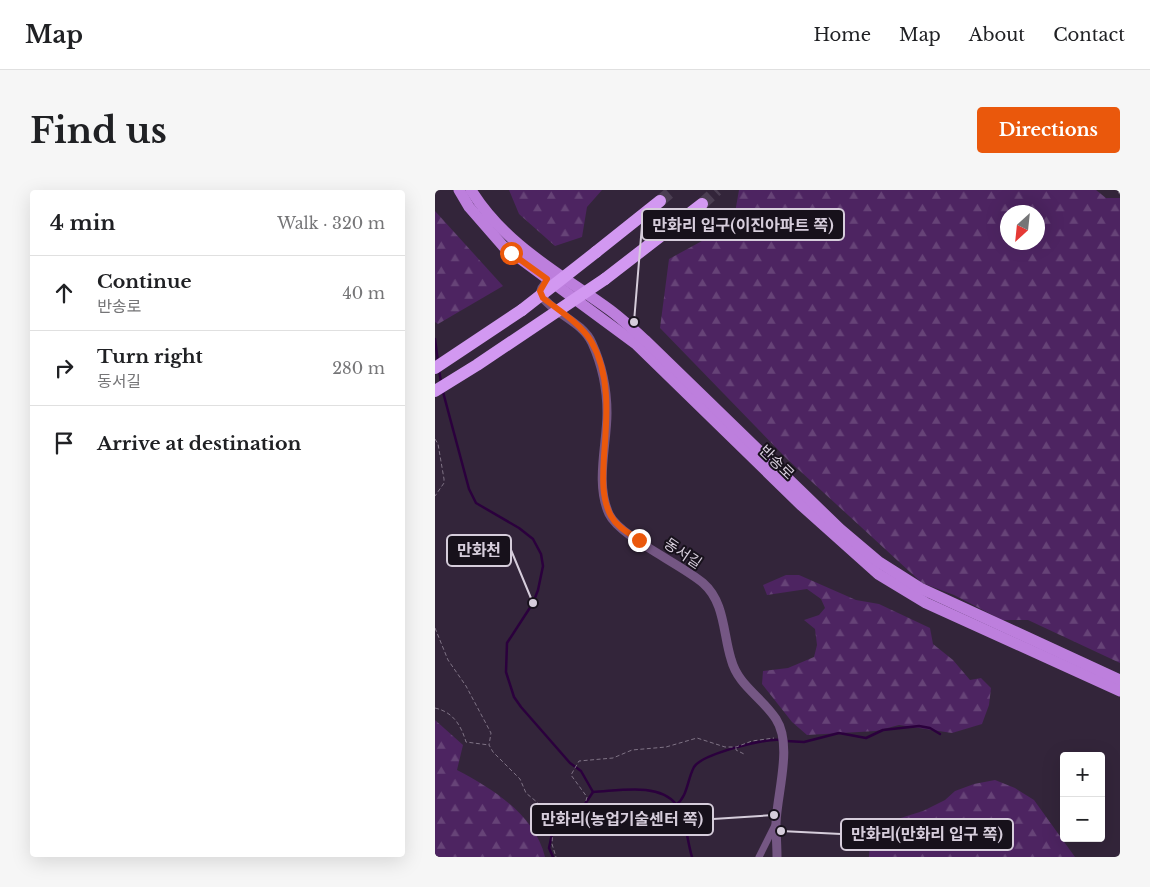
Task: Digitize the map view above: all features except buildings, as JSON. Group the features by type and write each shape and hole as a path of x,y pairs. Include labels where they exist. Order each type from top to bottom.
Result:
{"highway":[{"path":"435,368 522,310 660,201"},
{"path":"435,391 605,279 702,204"}],"main road":[{"name":"반송로","path":"459,190 469,207 511,253 611,311 645,340 840,529 879,562 920,588 1120,680"},
{"name":"반송로","path":"471,190 495,222 514,242 551,276 636,344 801,506 839,542 878,574 926,603 1120,691"}],"street":[{"name":"동서길","path":"551,276 540,294 582,329 591,340 604,375 607,413 603,487 609,514 625,531 711,590 722,618 731,661 737,674 742,683 776,719 784,753 776,822 777,857"},
{"name":"동서길","path":"759,857 776,822"},
{"path":"765,844 777,846"}],"path":[{"path":"1118,190 1120,196"},
{"path":"435,439 438,444 444,479 444,484 435,496"},
{"path":"435,628 448,660 466,686 491,733 489,745 493,752 520,779 526,793 537,803 554,833"},
{"path":"435,708 442,710 458,721 466,742 489,745"},
{"path":"556,857 551,844 554,833 572,820 587,797 571,775 579,761 613,758 632,750 681,744 697,738 736,749 744,754"},
{"path":"736,749 752,741 782,739"}],"green space":[{"path":"509,190 602,190 587,207 582,237 555,246 519,214"},
{"path":"739,190 1096,190 1106,198 1120,198 1120,663 1028,620 1002,620 954,595 922,583 787,459 660,328 669,259 733,224"},
{"path":"435,211 503,286 438,324 435,322"},
{"path":"786,575 799,575 856,600 879,604 930,628 933,644 953,660 970,680 981,678 991,688 989,705 982,724 952,733 899,725 876,731 807,735 792,722 762,684 763,671 788,668 814,657 817,645 815,629 804,620 819,615 825,608 821,599 807,589 767,595 763,585"},
{"path":"435,720 463,745 457,770 485,786 511,805 532,828 540,842 545,857 435,857"},
{"path":"995,780 1015,788 1034,800 1060,836 1060,842 1064,842 1075,857 869,857 870,841 878,825 923,811 945,800 955,791 974,784"}],"waterway":[{"path":"435,339 438,362"},
{"path":"439,370 441,382"},
{"path":"443,392 469,489 476,503 519,528 533,539 541,554 543,566 538,590 533,603 507,643 506,672 514,697 570,763 581,771 593,792 648,790 668,797 676,804 684,822 692,857"},
{"path":"786,741 804,742 839,733 866,738 883,730 919,726 930,728 940,734"},
{"path":"676,805 683,797 694,767 699,762 734,748 780,740"},
{"path":"553,857 549,848 552,834 571,825 593,792"}],"tunnel":[{"path":"660,201 673,190"},
{"path":"702,204 717,190"}],"place":[{"name":"만화리 입구(이진아파트 쪽)","path":"634,322"},
{"name":"만화천","path":"533,603"},
{"name":"만화리(농업기술센터 쪽)","path":"774,815"},
{"name":"만화리(만화리 입구 쪽)","path":"781,831"}],"route":[{"path":"511,253 547,279 540,294 582,329 591,340 604,375 607,413 603,477 605,501 609,514 615,522 639,540"}]}
